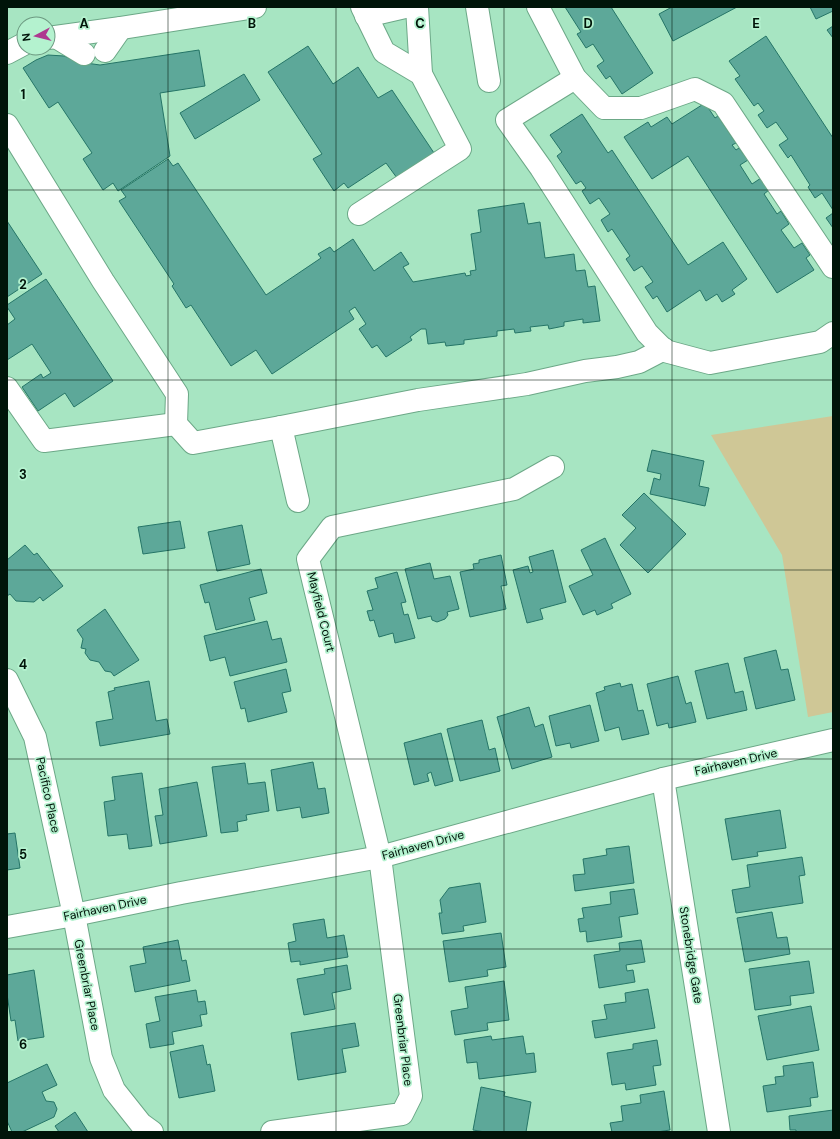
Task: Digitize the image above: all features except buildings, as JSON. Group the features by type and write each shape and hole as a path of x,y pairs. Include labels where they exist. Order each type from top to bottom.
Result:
{"street":[{"path":"56,36 255,7"},
{"path":"405,7 364,11 384,52 421,74"},
{"path":"359,214 460,150 421,74 417,7"},
{"path":"477,7 489,81"},
{"path":"538,7 575,78 604,108 641,108 695,89 723,103 833,268"},
{"path":"56,38 95,52 121,28"},
{"path":"7,53 16,48"},
{"path":"575,78 507,120 541,168 647,333 665,351 710,363 820,342 833,333"},
{"path":"7,125 103,281 178,394 176,424 193,443 418,400 527,384 584,371 617,367 639,362 664,349"},
{"path":"7,388 44,440 176,424"},
{"path":"281,427 298,501"},
{"name":"Mayfield Court","path":"380,857 308,559 332,527 514,488 553,467"},
{"name":"Pacifico Place","path":"7,680 35,736 74,915"},
{"name":"Fairhaven Drive","path":"7,927 380,857 663,779 833,740"},
{"name":"Stonebridge Gate","path":"663,779 719,1132"},
{"name":"Greenbriar Place","path":"272,1132 402,1114 411,1096 380,857"},
{"name":"Greenbriar Place","path":"74,915 101,1058 114,1090 141,1124 152,1132"}],"shaded area":[{"path":"833,416 833,712 808,717 782,555 711,435"}]}
